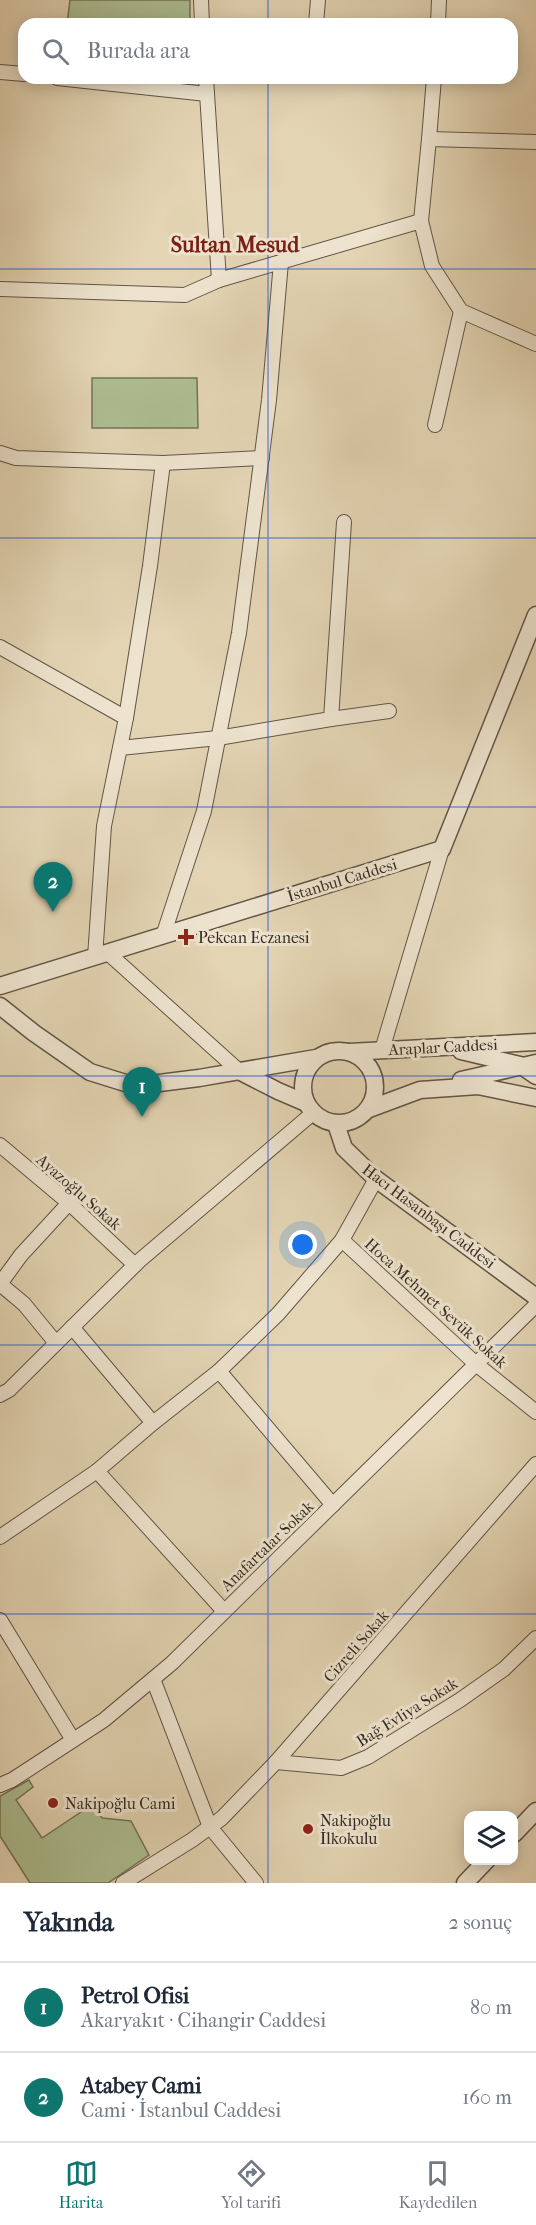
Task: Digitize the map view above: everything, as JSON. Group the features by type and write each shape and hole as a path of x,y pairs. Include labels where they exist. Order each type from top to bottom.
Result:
{"street":[{"path":"201,0 202,18"},
{"path":"316,18 318,0"},
{"path":"438,18 439,0"},
{"path":"0,72 18,74"},
{"path":"113,84 207,94"},
{"path":"206,84 219,280"},
{"path":"434,84 421,221 432,266 461,310 536,344"},
{"path":"429,139 536,142"},
{"path":"0,289 185,295 219,280 421,221"},
{"path":"163,936 204,811 239,633 269,400 281,262"},
{"path":"435,424 461,310"},
{"path":"0,453 16,458 163,463 262,458"},
{"path":"0,1006 90,1072 135,1086 240,1071 316,1058 338,1051 349,1052 360,1057 368,1065 374,1075 375,1098 360,1118 348,1123 336,1124 323,1120 310,1108 240,1071 101,955 105,826 126,718 150,566 163,463"},
{"path":"331,719 344,522"},
{"path":"382,1050 442,849 536,615"},
{"path":"0,647 126,718"},
{"path":"120,748 218,738 389,711"},
{"name":"İstanbul Caddesi","path":"0,986 442,849"},
{"name":"Araplar Caddesi","path":"349,1052 536,1042"},
{"path":"444,1047 528,1064 536,1076"},
{"path":"310,1108 303,1090 304,1078 316,1058"},
{"name":"Araplar Caddesi","path":"420,1090 528,1064"},
{"path":"369,1109 420,1090 478,1086 536,1098"},
{"path":"0,1395 9,1390 135,1265 310,1108"},
{"name":"Hacı Hasanbaşı Caddesi","path":"336,1124 344,1148 376,1179 536,1297"},
{"name":"Ayazoğlu Sokak","path":"0,1145 69,1203 135,1265"},
{"path":"0,1537 97,1471 219,1371 278,1314 342,1240 376,1179"},
{"path":"56,1344 24,1304 0,1284 21,1255 69,1203"},
{"name":"Hoca Mehmet Sevük Sokak","path":"342,1240 476,1364 536,1412"},
{"name":"Anafartalar Sokak","path":"0,1785 12,1780 104,1720 153,1679 536,1305"},
{"path":"72,1327 153,1423"},
{"path":"219,1371 333,1505"},
{"name":"Cizreli Sokak","path":"123,1883 192,1840 222,1818 276,1762 536,1464"},
{"path":"97,1471 225,1611"},
{"path":"0,1620 73,1740"},
{"name":"Bağ Evliya Sokak","path":"276,1762 341,1768 368,1758 495,1675 536,1638"},
{"path":"153,1679 210,1827 256,1883"},
{"path":"518,1829 536,1811"},
{"path":"465,1883 482,1865"}],"green space":[{"path":"70,0 190,0 190,18 68,18"},
{"path":"92,378 197,378 198,428 92,428"},
{"path":"29,1780 33,1787 16,1800 42,1838 93,1804 102,1818 131,1821 149,1855 108,1883 30,1883 0,1836 0,1796"}],"place":[{"name":"Atabey Cami","path":"53,912"},
{"name":"Pekcan Eczanesi","path":"186,937"},
{"name":"Petrol Ofisi","path":"142,1117"},
{"name":"Nakipoğlu Cami","path":"53,1803"},
{"name":"Nakipoğlu İlkokulu","path":"308,1829"}],"district":[{"name":"Sultan Mesud","path":"235,245"}]}
